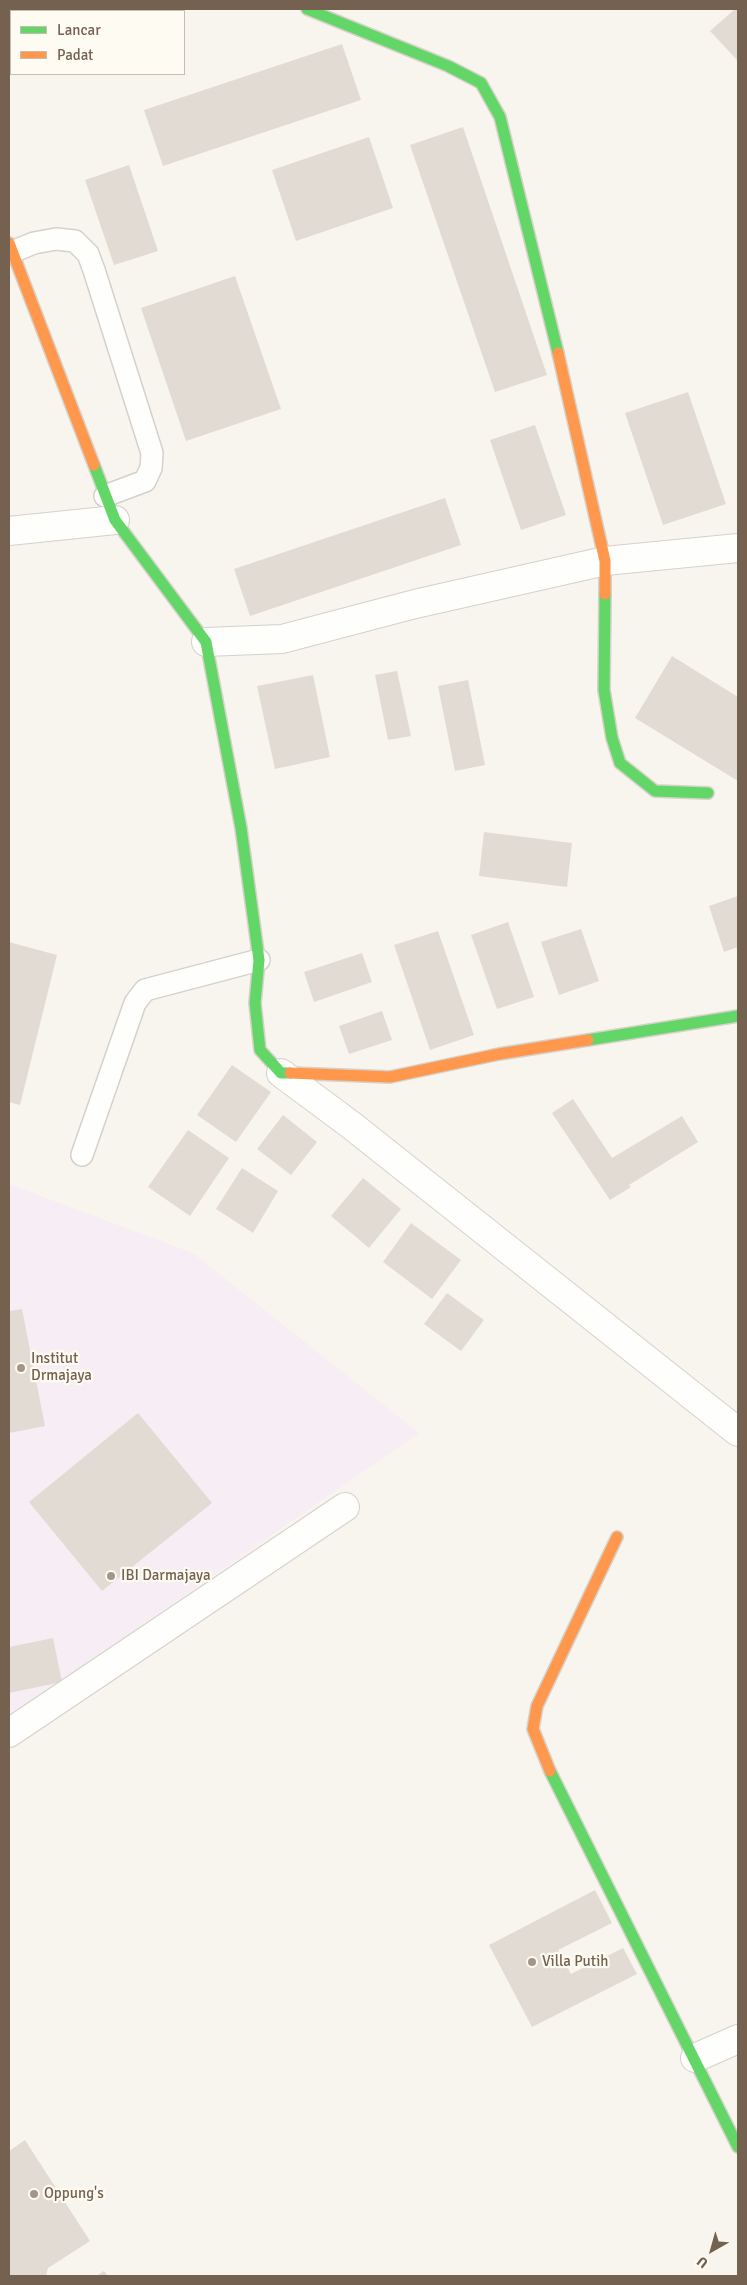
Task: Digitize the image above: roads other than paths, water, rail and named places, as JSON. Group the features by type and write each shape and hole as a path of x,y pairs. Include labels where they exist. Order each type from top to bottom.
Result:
{"street":[{"path":"307,9 448,66 481,84 500,116 563,375 605,560 604,690 612,738 620,763 655,791 708,793"},
{"path":"10,248 110,508 206,642 241,828 259,960 255,1004 260,1050 281,1073 351,1125 738,1432"},
{"path":"9,531 110,508"},
{"path":"206,642 282,639 415,604 605,560 738,548"},
{"path":"281,1073 390,1077 499,1054 738,1016"},
{"path":"9,1733 345,1507"},
{"path":"617,1537 537,1706 533,1729 541,1753 738,2147"},
{"path":"694,2058 738,2039"}],"lane":[{"path":"10,248 56,239 75,241 88,254 152,453 151,468 145,481 110,508"},
{"path":"82,1155 135,1003 145,990 259,960"}],"place":[{"name":"Institut Drmajaya","path":"21,1368"},
{"name":"IBI Darmajaya","path":"111,1576"},
{"name":"Villa Putih","path":"532,1962"},
{"name":"Oppung's","path":"34,2194"}]}
